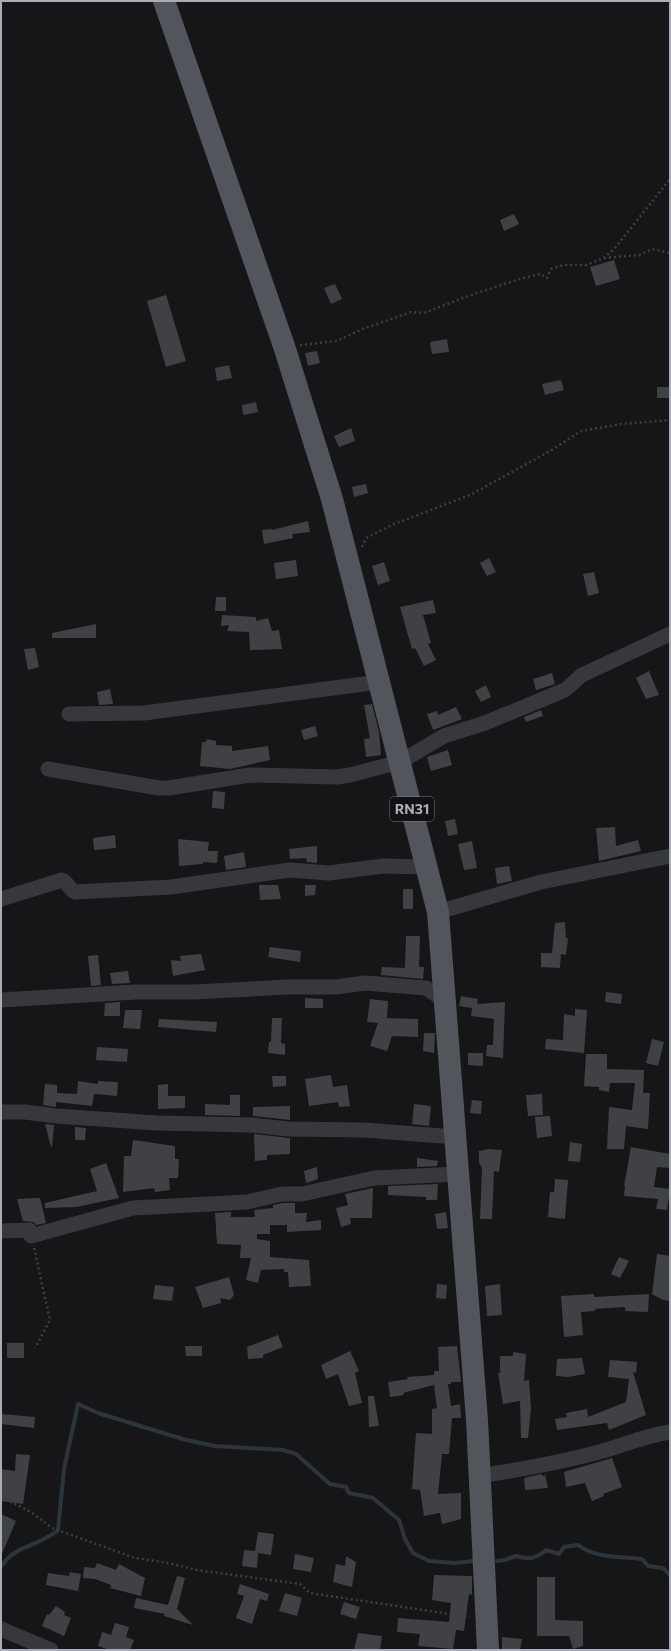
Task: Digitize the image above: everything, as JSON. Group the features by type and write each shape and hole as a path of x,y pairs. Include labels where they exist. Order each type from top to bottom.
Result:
{"main road":[{"name":"RN31","path":"164,1 284,346 332,499 438,912 459,1174 480,1476 488,1650"}],"street":[{"path":"48,769 159,788 169,788 250,775 337,777 350,775 400,762 444,736 485,723 565,690 582,675 670,634"},
{"path":"69,714 144,713 379,682"},
{"path":"438,912 541,882 670,856"},
{"path":"1,899 62,880 65,881 70,890 75,892 171,887 290,870 330,873 383,866 427,867"},
{"path":"1,1000 136,992 194,992 288,987 336,988 365,983 426,988 446,1004"},
{"path":"1,1112 25,1112 56,1116 157,1123 251,1126 289,1129 364,1130 455,1137"},
{"path":"1,1231 29,1230 31,1236 133,1208 247,1202 282,1194 302,1194 374,1178 459,1174"},
{"path":"480,1476 565,1461 593,1454 646,1436 670,1432"},
{"path":"1,1629 51,1650"}],"path":[{"path":"604,258 615,248 670,179"},
{"path":"284,346 337,341 360,330 411,312 424,313 468,296 523,278 541,274 547,278 552,269 563,264 586,265 604,258 639,255 652,249 670,253"},
{"path":"350,571 366,538 394,524 470,495 550,451 581,431 622,424 670,420"},
{"path":"31,1236 50,1320 35,1348"},
{"path":"1,1497 31,1512 52,1528 135,1558 168,1563 197,1570 300,1584 310,1593 399,1607 461,1614 487,1621"}],"building":[{"path":"514,214 519,224 504,231 500,220"},
{"path":"614,260 620,279 596,286 590,267"},
{"path":"335,284 342,299 331,304 324,288"},
{"path":"166,295 186,361 166,367 147,301"},
{"path":"447,339 449,352 432,354 430,342"},
{"path":"317,351 320,363 308,366 305,353"},
{"path":"229,365 232,378 217,381 215,368"},
{"path":"561,380 564,390 545,395 542,384"},
{"path":"657,387 670,387 670,398 657,398"},
{"path":"256,402 258,412 243,415 242,405"},
{"path":"351,428 355,441 339,447 334,436"},
{"path":"366,484 368,493 354,497 352,487"},
{"path":"308,521 310,532 292,534 293,538 264,544 262,530 272,530"},
{"path":"489,558 496,572 487,576 480,563"},
{"path":"296,560 298,576 276,579 274,563"},
{"path":"384,562 390,581 378,585 372,566"},
{"path":"594,572 599,593 588,596 583,574"},
{"path":"216,597 226,597 226,611 215,611"},
{"path":"433,600 436,613 423,615 431,643 428,644 436,660 424,666 415,648 412,649 400,607"},
{"path":"222,615 256,617 256,621 268,618 272,631 279,630 282,649 250,650 249,632 227,631 229,625 221,626"},
{"path":"96,624 96,638 52,638 52,633"},
{"path":"35,648 39,667 28,670 24,649"},
{"path":"649,671 659,695 646,699 636,678"},
{"path":"552,673 555,684 536,690 533,679"},
{"path":"486,685 491,697 481,702 475,691"},
{"path":"110,689 113,704 99,705 97,692"},
{"path":"372,704 379,732 381,755 366,757 364,739 370,738 364,705"},
{"path":"456,707 462,719 433,730 427,714 437,711 438,715"},
{"path":"541,710 543,716 526,722 524,717"},
{"path":"315,726 318,736 304,740 301,730"},
{"path":"207,739 216,741 216,745 232,746 232,751 268,746 270,760 230,769 200,766 202,742 206,742"},
{"path":"448,750 452,765 431,771 427,757"},
{"path":"213,791 225,792 224,809 212,808"},
{"path":"455,819 458,834 448,836 445,821"},
{"path":"615,827 616,846 638,840 641,851 599,861 596,828"},
{"path":"115,835 116,848 94,850 93,838"},
{"path":"178,839 209,842 208,851 218,851 217,863 203,862 203,864 179,866"},
{"path":"472,841 477,868 464,870 458,844"},
{"path":"317,846 317,863 307,862 306,858 290,859 289,849"},
{"path":"244,852 246,867 226,870 224,856"},
{"path":"509,866 512,881 497,884 495,868"},
{"path":"259,885 278,885 281,899 260,900"},
{"path":"305,885 316,885 315,895 305,896"},
{"path":"403,889 413,889 413,909 403,909"},
{"path":"565,922 566,938 568,938 566,955 561,954 560,968 541,967 541,953 552,953 555,923"},
{"path":"406,936 420,936 419,967 424,967 423,979 381,975 382,967 405,968"},
{"path":"270,947 301,951 300,962 268,957"},
{"path":"201,954 205,970 173,976 171,960 181,961 180,956"},
{"path":"98,955 101,985 91,986 88,956"},
{"path":"128,971 130,983 112,984 110,973"},
{"path":"606,992 622,994 621,1004 605,1002"},
{"path":"461,996 478,999 477,1004 505,1002 503,1058 486,1056 487,1045 493,1045 494,1019 471,1016 472,1008 459,1006"},
{"path":"305,998 323,999 323,1008 305,1008"},
{"path":"370,999 388,1001 387,1018 418,1019 418,1037 392,1036 387,1051 370,1046 378,1023 367,1022"},
{"path":"120,1002 120,1016 104,1016 105,1003"},
{"path":"575,1009 587,1010 584,1053 545,1049 546,1039 563,1040 564,1014 575,1016"},
{"path":"125,1010 142,1010 140,1029 123,1028"},
{"path":"272,1018 282,1018 281,1043 285,1044 285,1055 268,1053 269,1042 271,1042"},
{"path":"159,1019 217,1022 216,1032 158,1027"},
{"path":"424,1033 435,1033 434,1053 423,1051"},
{"path":"652,1039 664,1042 658,1066 646,1063"},
{"path":"97,1047 128,1049 127,1062 96,1060"},
{"path":"468,1053 483,1053 483,1066 468,1065"},
{"path":"586,1054 607,1054 607,1069 644,1070 643,1093 650,1093 648,1129 626,1126 624,1149 607,1149 609,1107 632,1110 635,1083 610,1083 609,1092 599,1090 599,1087 584,1086"},
{"path":"331,1075 333,1087 347,1085 350,1106 339,1107 338,1102 309,1106 305,1079"},
{"path":"272,1076 286,1076 286,1086 273,1087"},
{"path":"78,1081 98,1084 98,1081 118,1082 117,1096 94,1094 92,1106 56,1102 56,1107 43,1105 45,1084 57,1085 57,1093 77,1094"},
{"path":"168,1084 168,1096 185,1096 185,1108 158,1109 158,1085"},
{"path":"542,1094 543,1115 528,1116 526,1095"},
{"path":"230,1095 240,1095 240,1116 205,1115 205,1104 230,1105"},
{"path":"472,1100 482,1101 481,1114 470,1113"},
{"path":"414,1104 431,1106 429,1126 412,1124"},
{"path":"290,1106 290,1120 253,1116 253,1107"},
{"path":"550,1116 552,1136 537,1138 535,1117"},
{"path":"45,1124 54,1125 52,1147 51,1147"},
{"path":"75,1127 86,1128 85,1140 75,1140"},
{"path":"254,1134 290,1138 290,1154 267,1155 267,1160 255,1161"},
{"path":"133,1140 175,1146 175,1159 179,1159 178,1178 169,1178 170,1190 155,1192 154,1188 123,1192 124,1156 131,1156"},
{"path":"570,1142 582,1144 580,1162 568,1161"},
{"path":"631,1147 670,1154 670,1168 657,1167 654,1187 670,1189 667,1210 656,1209 658,1199 624,1196 624,1186"},
{"path":"489,1149 502,1150 499,1172 494,1171 492,1219 480,1219 482,1168 479,1163 479,1151"},
{"path":"417,1158 438,1161 437,1166 417,1167"},
{"path":"106,1163 119,1198 76,1207 45,1208 45,1203 97,1191 90,1169"},
{"path":"317,1167 318,1179 306,1183 304,1171"},
{"path":"555,1179 568,1180 565,1219 548,1217 550,1192 554,1192"},
{"path":"438,1184 437,1200 426,1200 426,1197 388,1195 388,1186"},
{"path":"373,1188 372,1218 350,1218 351,1224 341,1227 336,1208 348,1205 345,1194"},
{"path":"40,1198 46,1223 36,1225 34,1222 23,1221 17,1199"},
{"path":"295,1203 295,1213 307,1213 306,1222 321,1220 321,1230 287,1232 287,1225 270,1225 270,1234 257,1234 257,1239 270,1241 270,1257 309,1260 311,1286 289,1287 288,1272 284,1272 284,1269 261,1270 258,1283 246,1280 251,1258 240,1258 241,1245 217,1244 215,1213 231,1212 231,1217 255,1217 254,1210 273,1208 273,1205"},
{"path":"446,1212 448,1228 437,1229 435,1214"},
{"path":"657,1254 670,1256 670,1301 663,1300 652,1294"},
{"path":"619,1257 629,1261 620,1278 611,1274"},
{"path":"229,1277 234,1295 230,1300 220,1298 221,1303 203,1308 195,1287"},
{"path":"437,1284 447,1285 446,1299 436,1298"},
{"path":"500,1284 502,1315 487,1316 485,1286"},
{"path":"155,1285 174,1287 172,1301 153,1299"},
{"path":"594,1294 594,1297 649,1294 648,1312 625,1311 625,1307 595,1309 595,1311 581,1312 583,1335 564,1337 561,1296"},
{"path":"278,1335 283,1347 263,1355 263,1358 248,1359 247,1347"},
{"path":"7,1343 24,1343 24,1358 7,1358"},
{"path":"185,1346 202,1346 202,1356 186,1356"},
{"path":"457,1346 461,1382 451,1382 451,1384 448,1384 451,1406 460,1404 461,1418 452,1418 449,1454 442,1454 438,1494 461,1493 461,1519 442,1524 440,1513 424,1516 420,1490 412,1489 416,1433 432,1434 432,1409 437,1408 434,1385 403,1393 404,1395 390,1397 388,1382 408,1379 407,1377 434,1375 434,1371 439,1371 438,1347"},
{"path":"350,1351 359,1371 355,1373 362,1403 349,1406 338,1374 326,1379 321,1365"},
{"path":"513,1352 526,1354 524,1381 529,1380 531,1408 528,1438 521,1438 520,1401 503,1404 498,1373 500,1373 500,1356 513,1356"},
{"path":"582,1358 585,1374 568,1377 556,1376 557,1359"},
{"path":"610,1360 637,1362 636,1373 633,1372 646,1415 609,1430 607,1423 557,1430 555,1419 567,1417 566,1413 587,1409 588,1417 626,1402 629,1379 608,1377"},
{"path":"368,1396 374,1396 379,1426 369,1427"},
{"path":"1,1414 35,1417 34,1428 1,1424"},
{"path":"16,1454 30,1455 23,1504 1,1501 1,1469 15,1471"},
{"path":"612,1458 622,1487 603,1494 604,1496 592,1501 585,1483 566,1487 564,1472"},
{"path":"542,1474 542,1476 545,1475 548,1488 525,1490 524,1478"},
{"path":"1,1514 16,1521 1,1556"},
{"path":"258,1532 274,1534 271,1555 258,1553 257,1568 242,1566 244,1550 255,1551"},
{"path":"295,1554 314,1558 311,1572 293,1569"},
{"path":"346,1556 356,1562 352,1587 333,1582 336,1564 345,1566"},
{"path":"97,1563 116,1570 119,1564 145,1578 141,1596 110,1588 111,1585 95,1579 83,1578 84,1567 95,1568"},
{"path":"70,1572 81,1574 78,1591 46,1585 48,1573 69,1576"},
{"path":"434,1575 472,1576 472,1595 469,1594 464,1631 456,1630 453,1649 418,1646 420,1634 397,1632 398,1618 449,1622 451,1603 432,1600"},
{"path":"177,1576 185,1578 177,1609 193,1625 164,1616 165,1614 134,1608 136,1598 168,1605"},
{"path":"537,1577 555,1577 555,1620 583,1621 583,1646 573,1649 569,1636 537,1636"},
{"path":"240,1584 269,1594 267,1601 260,1599 252,1624 236,1618 244,1596 237,1594"},
{"path":"285,1593 302,1598 297,1616 279,1611"},
{"path":"344,1602 360,1607 356,1619 340,1614"},
{"path":"56,1606 65,1612 64,1615 71,1618 64,1636 42,1626 47,1614 49,1615"},
{"path":"115,1623 129,1627 126,1637 134,1640 130,1650 110,1650 98,1646 102,1632 111,1635"},
{"path":"358,1633 382,1636 380,1650 354,1650"},
{"path":"502,1637 522,1639 520,1650 502,1650"}],"waterway":[{"path":"1,1567 13,1554 51,1536 58,1530 64,1469 78,1404 98,1413 186,1440 215,1446 283,1450 296,1454 330,1484 346,1487 349,1493 373,1498 399,1520 405,1539 413,1553 429,1561 455,1563 474,1561"},
{"path":"497,1561 516,1556 532,1558 546,1550 559,1554 564,1547 578,1545 593,1553 601,1555 642,1559 648,1566 663,1568 670,1575"}]}
